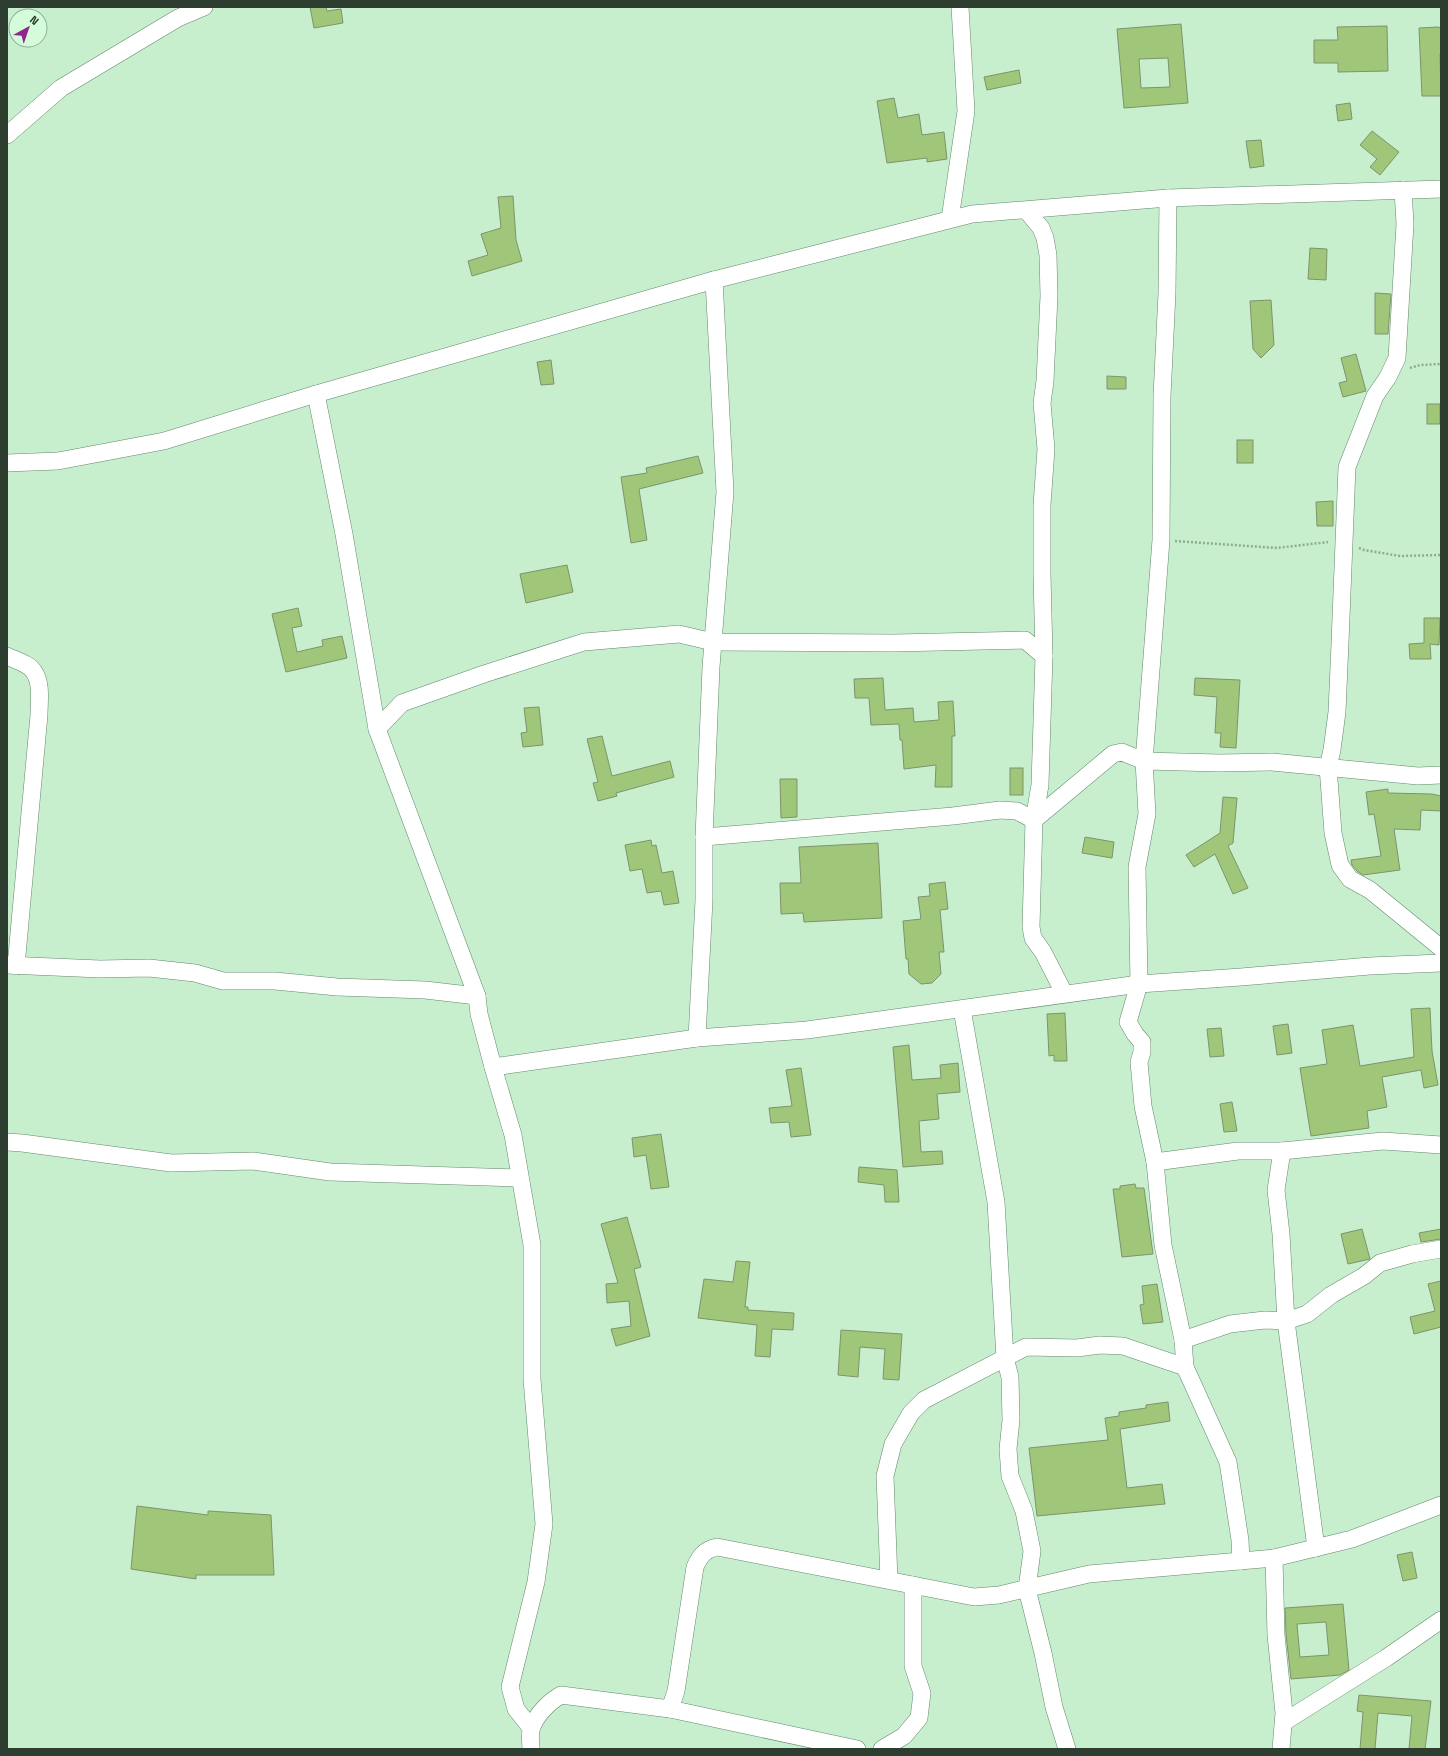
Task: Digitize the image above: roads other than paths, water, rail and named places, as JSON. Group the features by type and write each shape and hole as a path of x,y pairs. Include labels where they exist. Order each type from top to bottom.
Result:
{"street":[{"path":"7,135 61,88 178,18 204,7"},
{"path":"950,219 966,111 960,7"},
{"path":"7,463 58,461 164,441 316,394 714,280 972,214 1027,211 1168,198 1441,189"},
{"path":"1404,190 1405,224 1397,358 1388,377 1375,396 1347,467 1345,541 1336,712 1332,750 1328,767 1333,833 1340,865 1350,879 1370,890 1441,948"},
{"path":"1168,198 1167,293 1162,396 1161,540 1144,761 1147,814 1137,867 1139,984 1128,1022 1142,1042 1142,1052 1139,1062 1143,1106 1155,1162 1164,1245 1183,1340 1185,1368 1228,1462 1240,1540 1241,1561"},
{"path":"1027,211 1041,228 1044,238 1048,255 1049,296 1045,381 1042,403 1046,449 1042,505 1044,656 1040,785 1034,820 1031,927 1033,938 1043,952 1064,993"},
{"path":"697,1038 704,900 704,837 713,642 725,492 714,280"},
{"path":"316,394 344,534 377,730 477,996 479,1014 513,1136 532,1245 532,1379 544,1524 536,1582 510,1687 516,1709 531,1728"},
{"path":"377,730 402,703 484,674 584,642 679,634 713,642 886,643 1026,640 1044,656"},
{"path":"7,656 28,666 34,671 38,685 40,716 12,965 100,969 149,968 195,973 223,981 275,981 337,987 424,990 477,996"},
{"path":"1034,820 1113,754 1122,752 1144,761 1218,763 1272,762 1418,776 1441,775"},
{"path":"704,837 953,816 1000,810 1017,811 1034,820"},
{"path":"493,1067 697,1038 807,1030 962,1009 1064,993 1139,984 1370,966 1441,963"},
{"path":"962,1009 996,1202 1005,1358 1010,1377 1011,1420 1008,1448 1010,1476 1024,1511 1032,1551 1027,1589 1043,1652 1054,1707 1067,1749"},
{"path":"1155,1162 1238,1152 1282,1151 1383,1141 1441,1145"},
{"path":"7,1142 171,1163 253,1161 330,1172 520,1178"},
{"path":"1282,1151 1276,1190 1281,1234 1286,1321 1316,1548"},
{"path":"1183,1340 1230,1324 1265,1320 1286,1321 1306,1314 1331,1295 1364,1276 1380,1263 1412,1254 1441,1249"},
{"path":"889,1580 885,1476 893,1444 911,1413 924,1400 1026,1347 1077,1348 1100,1345 1123,1346 1185,1368"},
{"path":"670,1709 676,1691 695,1567 699,1557 707,1550 717,1547 974,1597 998,1595 1089,1574 1274,1558 1352,1539 1441,1505"},
{"path":"1274,1558 1276,1635 1284,1722 1281,1749"},
{"path":"882,1749 904,1736 919,1718 922,1693 913,1666 913,1585"},
{"path":"1284,1722 1386,1658 1441,1620"},
{"path":"531,1749 531,1728 547,1705 561,1696 670,1709 857,1749"}]}
